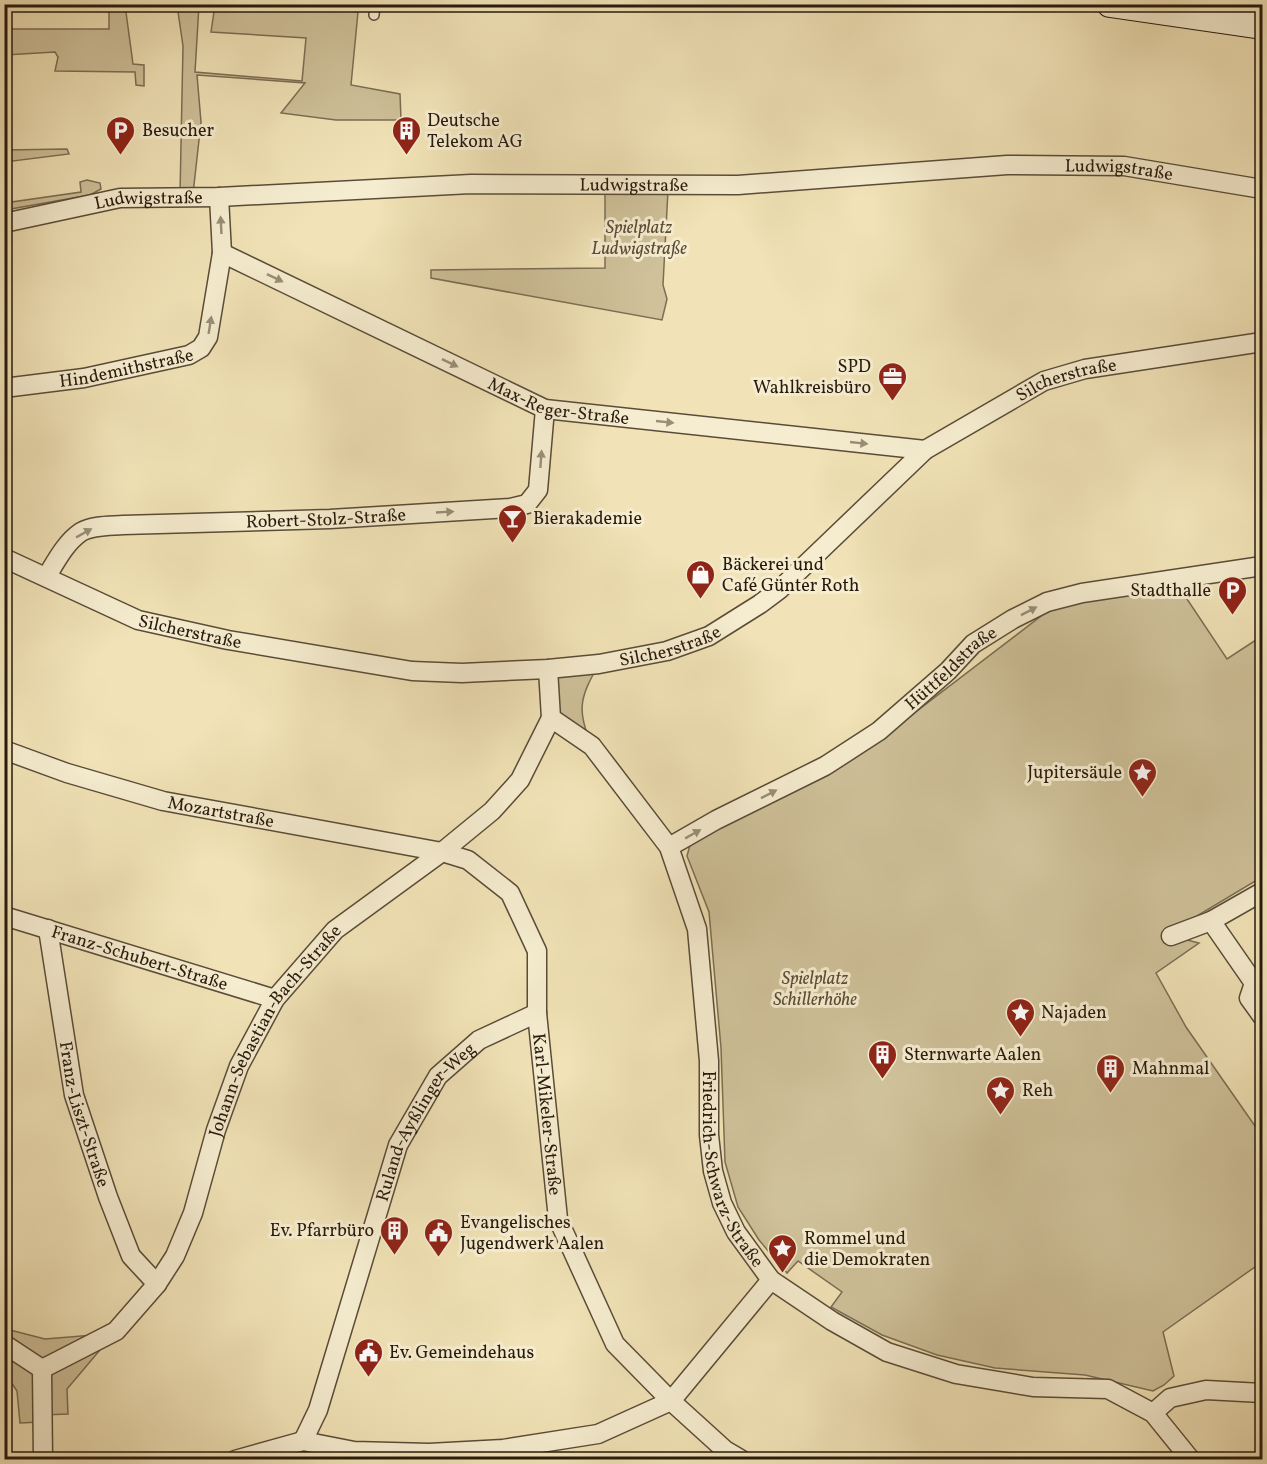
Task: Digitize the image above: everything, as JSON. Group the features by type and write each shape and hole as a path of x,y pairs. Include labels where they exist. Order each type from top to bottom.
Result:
{"main road":[{"path":"1110,4 1263,26"}],"street":[{"name":"Ludwigstraße","path":"4,223 120,198 219,197 471,184 738,185 1007,165 1124,166 1263,189"},
{"name":"Hindemithstraße","path":"4,388 84,378 189,355 201,348 208,337 222,253 219,197"},
{"name":"Max-Reger-Straße","path":"222,253 544,409 925,450"},
{"name":"Silcherstraße","path":"4,558 138,620 228,640 412,671 462,673 599,664 668,651 709,636 760,604 780,589 925,450 1044,381 1085,369 1263,342"},
{"name":"Robert-Stolz-Straße","path":"47,576 64,549 82,532 96,528 123,525 341,519 510,508 527,504 538,490 544,409"},
{"name":"Hüttfeldstraße","path":"669,847 716,820 825,766 879,731 948,670 973,644 1013,619 1047,602 1082,593 1263,566"},
{"path":"548,669 551,718"},
{"name":"Friedrich-Schwarz-Straße","path":"551,718 592,746 669,847 697,929 709,1061 709,1135 713,1171 722,1203 736,1232 771,1280 832,1321 887,1352 956,1374 1033,1387 1108,1389 1153,1413 1191,1460"},
{"name":"Johann-Sebastian-Bach-Straße","path":"42,1370 116,1331 157,1284 175,1256 193,1213 216,1130 239,1066 275,999 335,930 442,852 492,811 520,780 551,718"},
{"name":"Mozartstraße","path":"4,750 67,773 163,801 442,852"},
{"name":"Karl-Mikeler-Straße","path":"442,852 468,860 510,893 537,951 537,1013 558,1220 615,1344 671,1401 725,1450 742,1460"},
{"path":"1171,936 1211,921 1263,892"},
{"name":"Franz-Schubert-Straße","path":"4,916 275,999"},
{"path":"1211,921 1254,983 1250,998 1263,1016"},
{"name":"Franz-Liszt-Straße","path":"48,929 74,1095 108,1197 131,1256 157,1284"},
{"name":"Ruland-Ayßlinger-Weg","path":"303,1441 318,1410 398,1145 438,1076 479,1040 537,1013"},
{"path":"235,1460 303,1441 354,1451 429,1453 503,1449 598,1434 671,1401 771,1280"},
{"path":"4,1344 42,1370 43,1460"},
{"path":"1153,1413 1170,1398 1206,1390 1263,1393"}],"lane":[{"path":"374,15 375,4"}],"green space":[{"path":"109,5 125,5 133,64 144,65 144,86 136,85 135,72 55,71 58,57 55,52 5,55 5,29 109,29"},
{"path":"177,5 199,5 195,72 302,81 306,38 211,32 215,5 307,5 358,12 351,85 400,94 401,120 336,120 281,113 305,83 197,75 201,122 193,194 180,194 183,46"},
{"path":"67,149 69,154 5,162 5,150"},
{"path":"87,180 100,183 101,189 90,195 5,210 5,203 81,192 80,182"},
{"name":"Spielplatz Ludwigstraße","path":"668,190 663,285 667,299 662,320 431,278 431,270 605,268 605,191"},
{"name":"Spielplatz Schillerhöhe","path":"1179,587 1227,659 1262,636 1262,877 1185,923 1172,936 1199,943 1156,973 1186,1027 1262,1136 1262,1262 1163,1332 1174,1376 1153,1391 1085,1375 995,1368 937,1355 882,1335 831,1307 842,1292 798,1261 787,1273 759,1240 738,1207 725,1162 721,1048 709,912 687,856 690,845 707,832 880,739 1053,607"},
{"path":"599,664 582,704 584,723 592,746 554,716 551,673"},
{"path":"10,1330 45,1339 106,1334 42,1367 5,1341 5,1334"},
{"path":"116,1331 67,1389 68,1414 42,1415 42,1369"},
{"path":"4,1346 40,1371 40,1422 20,1423 17,1391 5,1373"}],"place":[{"name":"Besucher","path":"121,156"},
{"name":"Deutsche Telekom AG","path":"406,156"},
{"name":"SPD Wahlkreisbüro","path":"892,402"},
{"name":"Bierakademie","path":"512,544"},
{"name":"Bäckerei und Café Günter Roth","path":"701,600"},
{"name":"Stadthalle","path":"1232,616"},
{"name":"Jupitersäule","path":"1143,798"},
{"name":"Najaden","path":"1020,1038"},
{"name":"Sternwarte Aalen","path":"883,1080"},
{"name":"Mahnmal","path":"1111,1094"},
{"name":"Reh","path":"1001,1116"},
{"name":"Ev. Pfarrbüro","path":"395,1256"},
{"name":"Evangelisches Jugendwerk Aalen","path":"439,1258"},
{"name":"Rommel und die Demokraten","path":"783,1274"},
{"name":"Ev. Gemeindehaus","path":"368,1378"}]}
